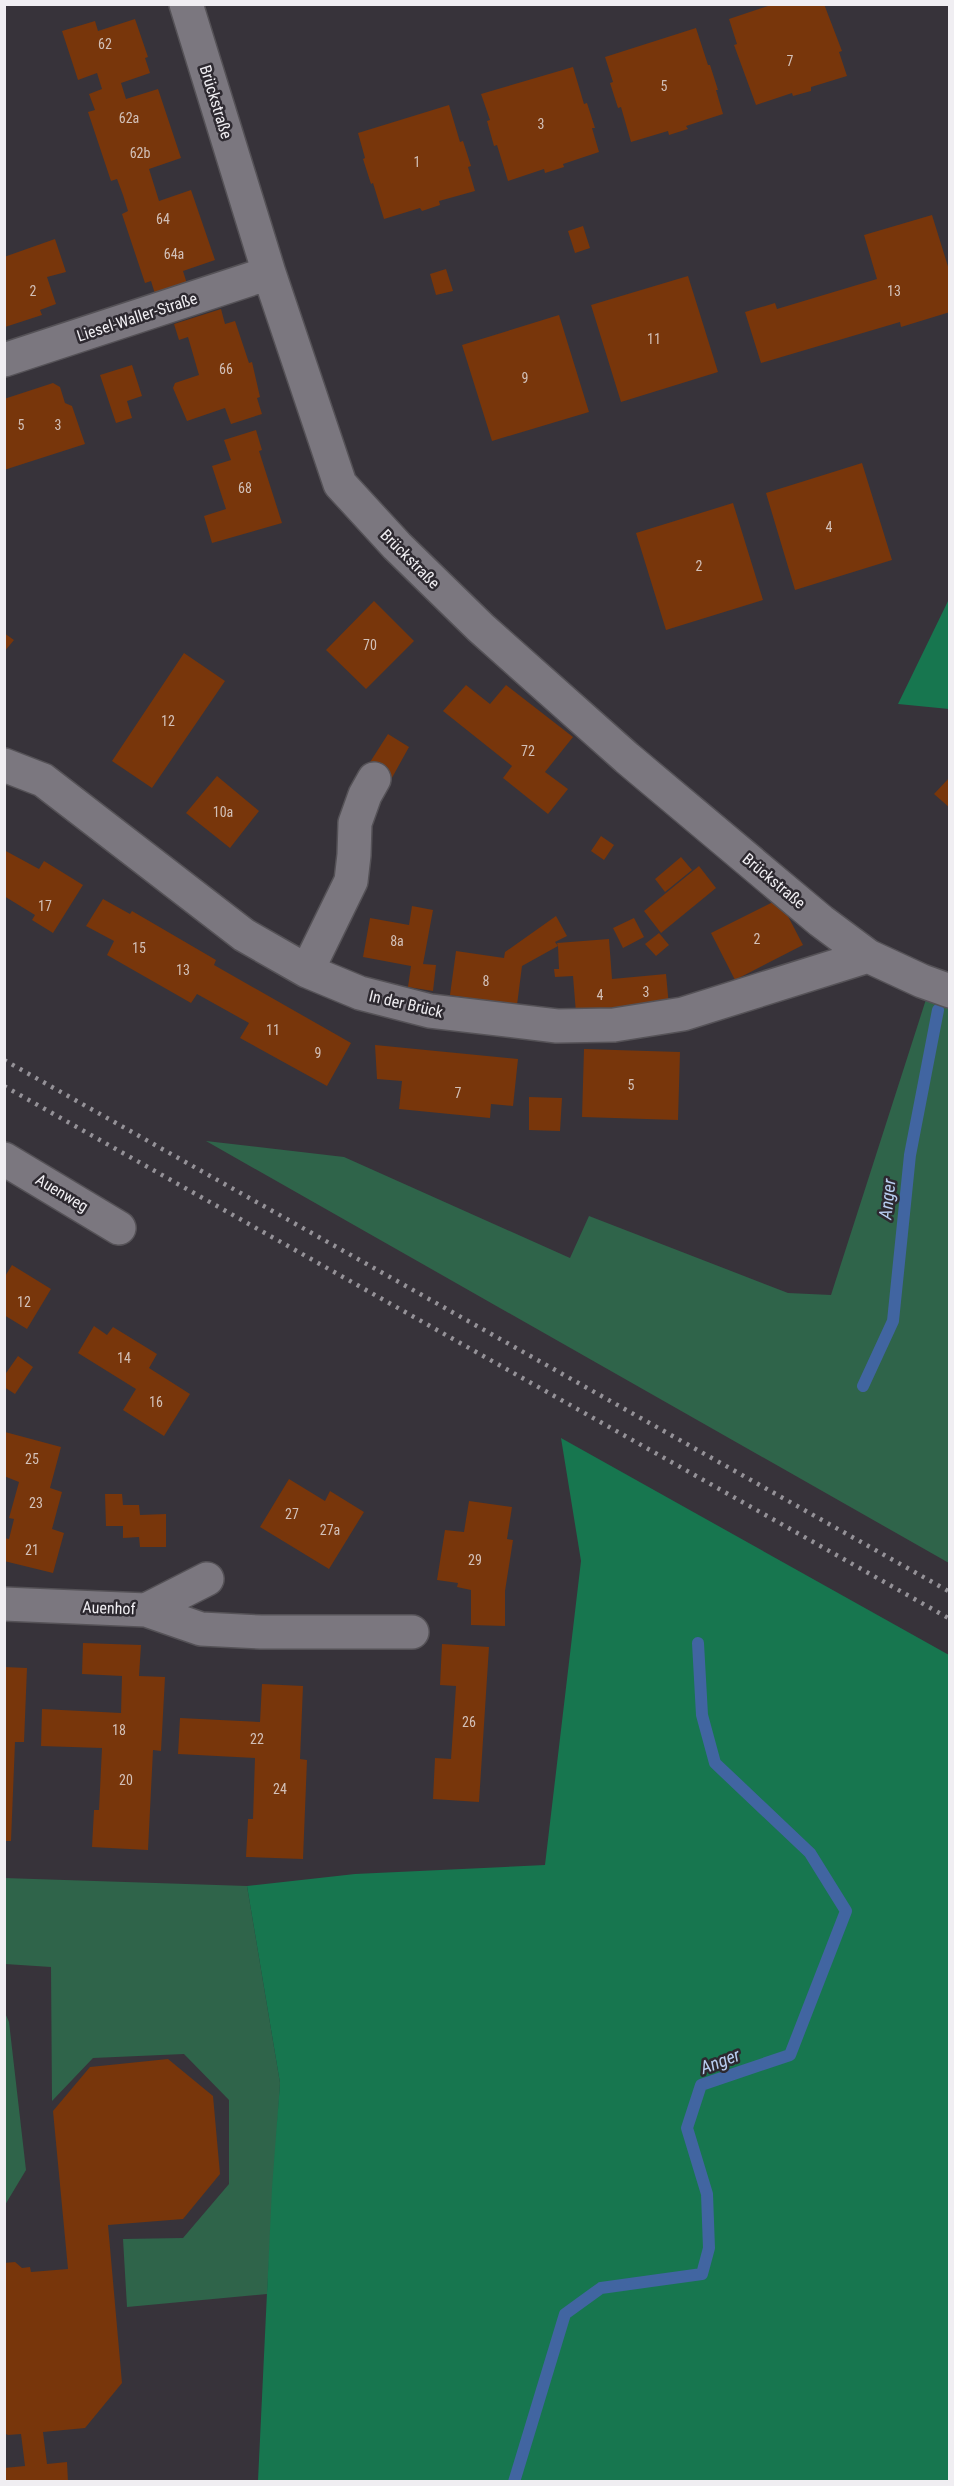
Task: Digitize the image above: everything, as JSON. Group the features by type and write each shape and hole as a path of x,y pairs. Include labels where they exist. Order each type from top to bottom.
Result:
{"street":[{"name":"Brückstraße","path":"186,4 269,273 340,484 397,546 481,628 627,758 821,921 868,956 943,988"},
{"name":"Liesel-Waller-Straße","path":"4,360 269,273"},
{"name":"In der Brück","path":"4,765 43,780 244,935 307,971 360,993 430,1011 557,1026 614,1025 684,1014 868,956"},
{"path":"307,971 351,881 355,823 365,795 374,779"},
{"name":"Auenweg","path":"4,1159 118,1228"},
{"name":"Auenhof","path":"4,1604 146,1610 207,1579"},
{"path":"146,1610 201,1629 261,1632 412,1632"}],"green space":[{"path":"949,599 949,709 898,704"},
{"path":"929,990 949,997 949,1563 206,1141 344,1157 570,1258 589,1216 788,1293 831,1295"},
{"path":"561,1438 949,1655 949,2481 258,2481 272,2188 280,2083 247,1886 355,1874 545,1865 581,1561"},
{"path":"4,1878 247,1886 280,2083 267,2294 127,2307 123,2239 183,2238 229,2184 229,2100 184,2054 93,2058 52,2101 51,1967 5,1964"},
{"path":"5,2013 9,2022 26,2170 5,2205"}],"building":[{"path":"774,4 824,4 842,51 839,52 847,76 811,87 811,91 793,96 792,93 756,105 734,45 737,44 729,19"},
{"path":"135,19 148,57 145,58 150,73 121,83 126,99 158,89 181,158 149,169 159,201 191,190 215,260 183,271 188,287 156,297 151,281 145,283 122,214 128,211 123,195 117,179 111,181 88,112 95,110 89,94 102,89 97,73 78,80 62,31 95,21 98,31"},
{"path":"696,28 718,90 716,90 723,114 686,126 688,129 669,135 668,131 631,142 621,107 618,108 610,83 613,82 605,57"},
{"path":"573,67 584,104 587,103 595,128 592,128 599,152 563,164 564,167 545,173 544,169 508,181 497,145 494,146 487,121 490,120 481,94"},
{"path":"449,105 460,142 463,141 471,166 468,167 475,191 439,201 440,205 422,211 420,208 384,219 363,159 365,158 358,133"},
{"path":"932,215 950,273 950,312 901,327 900,322 761,363 745,312 775,303 777,309 877,279 864,235"},
{"path":"583,226 590,248 575,253 568,231"},
{"path":"55,239 66,272 47,277 56,304 40,310 42,315 5,327 4,257"},
{"path":"446,269 453,291 436,295 430,274"},
{"path":"688,276 718,372 621,402 591,305"},
{"path":"221,309 225,324 235,321 249,363 252,362 260,397 257,398 262,414 231,424 225,408 187,421 173,388 175,383 199,375 188,337 179,340 174,324"},
{"path":"559,315 589,412 492,441 462,345"},
{"path":"132,365 142,396 127,401 132,418 116,423 100,375"},
{"path":"53,383 60,387 65,403 72,406 85,444 4,470 4,399"},
{"path":"256,430 262,450 259,451 282,523 212,543 204,516 226,509 212,466 231,460 224,440"},
{"path":"862,463 892,560 795,590 766,493"},
{"path":"733,503 763,600 666,630 636,533"},
{"path":"374,601 414,641 366,689 326,650"},
{"path":"4,633 14,640 4,652"},
{"path":"184,653 225,681 152,788 112,761"},
{"path":"466,685 490,704 506,685 573,737 545,772 568,789 548,814 503,778 512,766 443,711"},
{"path":"388,734 409,747 388,785 365,770"},
{"path":"217,776 259,811 230,848 186,813"},
{"path":"950,777 950,808 934,794"},
{"path":"601,836 614,845 604,860 591,851"},
{"path":"4,850 39,869 44,861 83,885 53,933 32,920 35,915 4,896"},
{"path":"681,857 692,870 665,892 655,879"},
{"path":"699,866 716,888 661,933 644,911"},
{"path":"103,899 130,914 132,911 216,960 214,965 351,1043 327,1086 240,1038 249,1023 197,994 191,1003 107,955 114,941 86,926"},
{"path":"779,899 803,945 735,980 711,933"},
{"path":"412,906 433,910 423,964 436,965 433,991 408,987 411,966 363,957 370,918 409,925"},
{"path":"556,916 567,936 555,942 558,946 522,966 517,1005 450,995 456,951 504,958 505,952"},
{"path":"634,918 644,937 623,948 613,928"},
{"path":"659,933 669,945 656,956 645,944"},
{"path":"609,939 612,979 666,974 669,1006 626,1007 576,1013 573,976 555,977 554,969 559,969 557,943"},
{"path":"375,1045 518,1059 513,1106 491,1104 490,1118 399,1109 402,1081 377,1079"},
{"path":"584,1049 680,1052 678,1120 582,1117"},
{"path":"529,1097 562,1098 560,1131 529,1130"},
{"path":"12,1265 51,1289 27,1329 4,1315 4,1278"},
{"path":"94,1326 107,1335 113,1327 157,1354 149,1368 190,1394 164,1436 123,1410 136,1389 78,1353"},
{"path":"18,1356 33,1367 15,1394 4,1387 4,1376"},
{"path":"5,1432 61,1447 50,1488 62,1492 52,1529 64,1533 53,1573 4,1561 4,1538 9,1539 14,1519 9,1518 19,1482 4,1476"},
{"path":"289,1479 325,1501 330,1491 364,1512 329,1569 260,1527"},
{"path":"105,1494 122,1494 123,1505 139,1505 140,1515 166,1514 166,1547 140,1547 139,1537 123,1538 123,1526 106,1526"},
{"path":"469,1501 512,1507 507,1539 513,1540 505,1591 505,1626 471,1625 471,1590 457,1587 458,1583 437,1580 445,1530 464,1532"},
{"path":"83,1643 141,1645 139,1676 165,1677 161,1751 153,1750 148,1850 92,1847 94,1810 99,1810 102,1748 41,1746 42,1709 121,1713 122,1676 82,1674"},
{"path":"442,1644 489,1647 479,1802 433,1799 435,1758 451,1759 456,1686 440,1685"},
{"path":"4,1667 27,1668 24,1742 15,1742 11,1841 4,1841"},
{"path":"262,1684 303,1686 300,1759 307,1760 303,1859 246,1857 248,1819 253,1819 255,1758 178,1754 180,1718 260,1722"},
{"path":"168,2059 213,2096 220,2174 183,2219 108,2225 122,2383 85,2428 43,2432 47,2464 67,2462 68,2482 4,2482 4,2468 25,2466 21,2434 4,2433 4,2263 15,2262 22,2268 30,2267 31,2272 68,2269 53,2111 90,2067"}],"waterway":[{"name":"Anger","path":"863,1386 893,1321 910,1155 938,1010"},
{"name":"Anger","path":"514,2482 565,2314 601,2288 702,2274 709,2248 707,2194 687,2128 701,2085 790,2055 846,1911 810,1853 715,1763 702,1715 698,1643"}],"railway":[{"path":"4,1060 950,1592"},
{"path":"4,1086 950,1619"}]}
